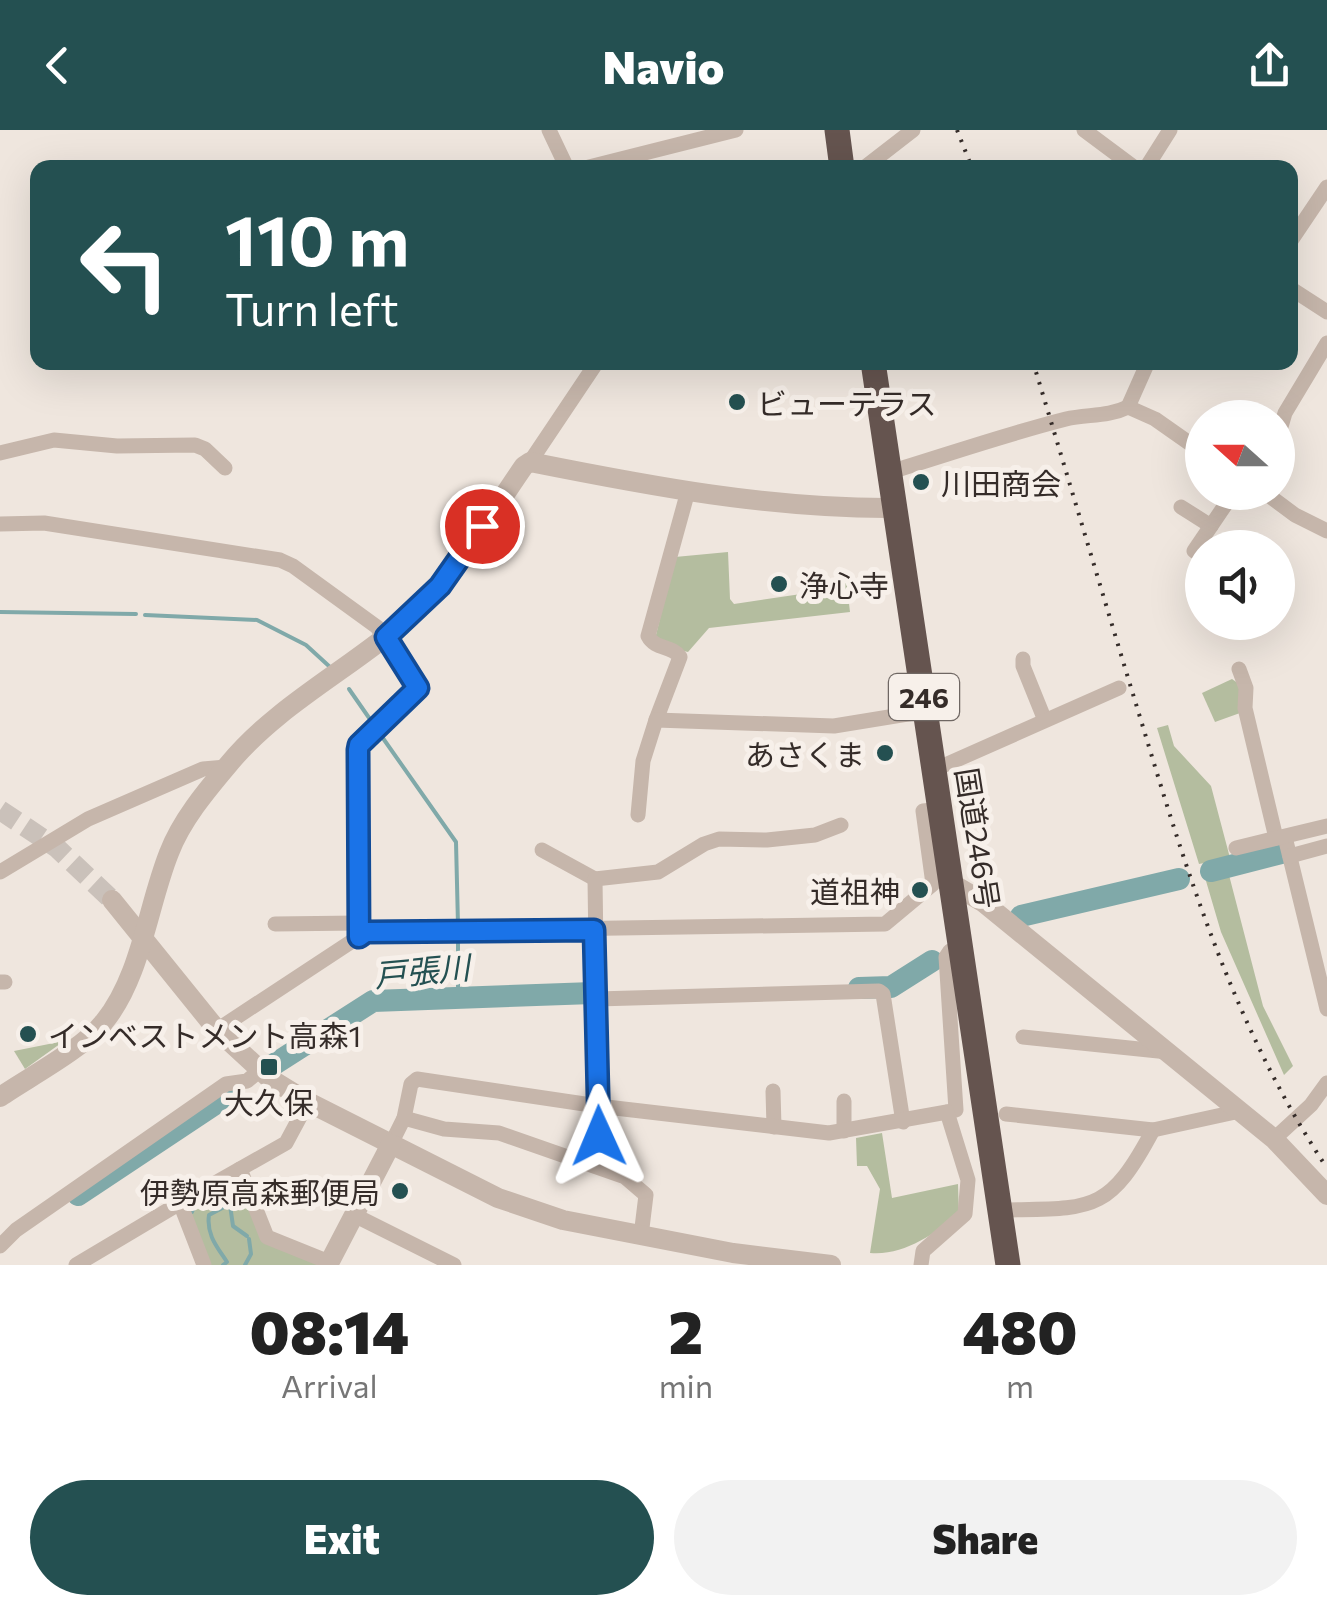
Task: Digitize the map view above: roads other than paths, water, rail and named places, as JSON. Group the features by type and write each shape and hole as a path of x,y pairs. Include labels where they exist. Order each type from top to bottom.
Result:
{"highway":[{"path":"837,130 841,160"},
{"name":"国道246号","path":"874,370 1008,1265"}],"street":[{"path":"548,130 563,160"},
{"path":"617,160 736,130"},
{"path":"875,160 914,130"},
{"path":"1084,130 1124,160"},
{"path":"1151,160 1170,130"},
{"path":"1298,230 1327,187"},
{"path":"1298,293 1327,312"},
{"path":"1293,400 1327,343"},
{"path":"0,1098 101,1026 117,1003 143,937 168,853 226,767 262,730 386,637 440,586 592,370"},
{"path":"890,472 1038,426 1117,413 1128,407 1144,370"},
{"path":"1128,407 1155,419 1185,440"},
{"path":"0,453 54,440 118,446 195,445 204,448 225,468"},
{"path":"530,462 688,491 829,508 894,508"},
{"path":"638,815 642,761 680,657 677,652 654,644 648,636 688,491"},
{"path":"1191,510 1211,526"},
{"path":"1208,530 1222,510"},
{"path":"1288,510 1327,531"},
{"path":"0,524 44,523 280,560 377,626 418,688 359,745 358,930"},
{"path":"1023,658 1044,718"},
{"path":"1239,669 1246,688 1245,708 1280,838 1290,856 1327,1009"},
{"path":"936,769 1119,688"},
{"path":"656,720 834,726 926,711"},
{"path":"0,872 102,813 203,769 226,767"},
{"path":"275,924 366,932 885,924 933,884 923,811 942,809"},
{"path":"542,850 596,878 658,872 719,839 815,835 841,825"},
{"path":"1236,848 1327,826"},
{"path":"1290,856 1327,846"},
{"path":"596,878 599,1166"},
{"path":"954,885 983,902 1170,1052 1274,1139 1327,1194"},
{"path":"112,900 217,1030 260,1070 308,1102 498,1198 536,1211 730,1259 831,1265"},
{"path":"217,1030 358,930"},
{"path":"240,1169 266,1237 329,1264 404,1118 410,1084 416,1079 598,1106 830,1133 956,1110 946,958 950,951 962,950"},
{"path":"598,994 879,991 883,994 903,1122"},
{"path":"1023,1037 1170,1052"},
{"path":"0,1246 16,1230 226,1084 247,1081 260,1070"},
{"path":"1274,1139 1327,1083"},
{"path":"773,1091 774,1127"},
{"path":"844,1101 844,1131"},
{"path":"76,1265 286,1143 308,1102"},
{"path":"1006,1114 1153,1130 1240,1111"},
{"path":"921,1265 923,1251 965,1214 968,1180 947,1112"},
{"path":"404,1118 444,1129 499,1133 625,1177 646,1195 641,1236"},
{"path":"1001,1210 1070,1208 1093,1203 1116,1189 1133,1168 1153,1130"},
{"path":"180,1203 204,1265"},
{"path":"354,1215 454,1265"},
{"path":"408,1265 415,1247"}],"waterway":[{"path":"0,612 136,614"},
{"path":"145,615 257,620 306,645 330,667"},
{"path":"349,689 374,725"},
{"path":"380,734 456,842 458,925"},
{"name":"戸張川","path":"1211,871 1285,852"},
{"name":"戸張川","path":"1021,916 1179,879"},
{"path":"458,936 458,996"},
{"name":"戸張川","path":"859,988 891,987 932,961"},
{"name":"戸張川","path":"273,1065 373,1001 593,993"},
{"name":"戸張川","path":"78,1195 233,1092"},
{"path":"192,1212 194,1207 228,1188"},
{"path":"223,1265 227,1262 211,1235 209,1215 228,1205 232,1196"},
{"path":"230,1205 233,1226 247,1236"},
{"path":"245,1265 251,1254 249,1239"}],"tunnel":[{"path":"0,810 57,848 112,900"}],"railway":[{"path":"957,130 969,160"},
{"path":"1035,370 1198,898 1267,1064 1327,1168"}],"place":[{"name":"ビューテラス","path":"737,402"},
{"name":"川田商会","path":"921,482"},
{"name":"浄心寺","path":"779,584"},
{"name":"あさくま","path":"885,753"},
{"name":"道祖神","path":"920,890"},
{"name":"インベストメント高森1","path":"28,1034"},
{"name":"大久保","path":"269,1067"},
{"name":"伊勢原高森郵便局","path":"400,1191"}]}
